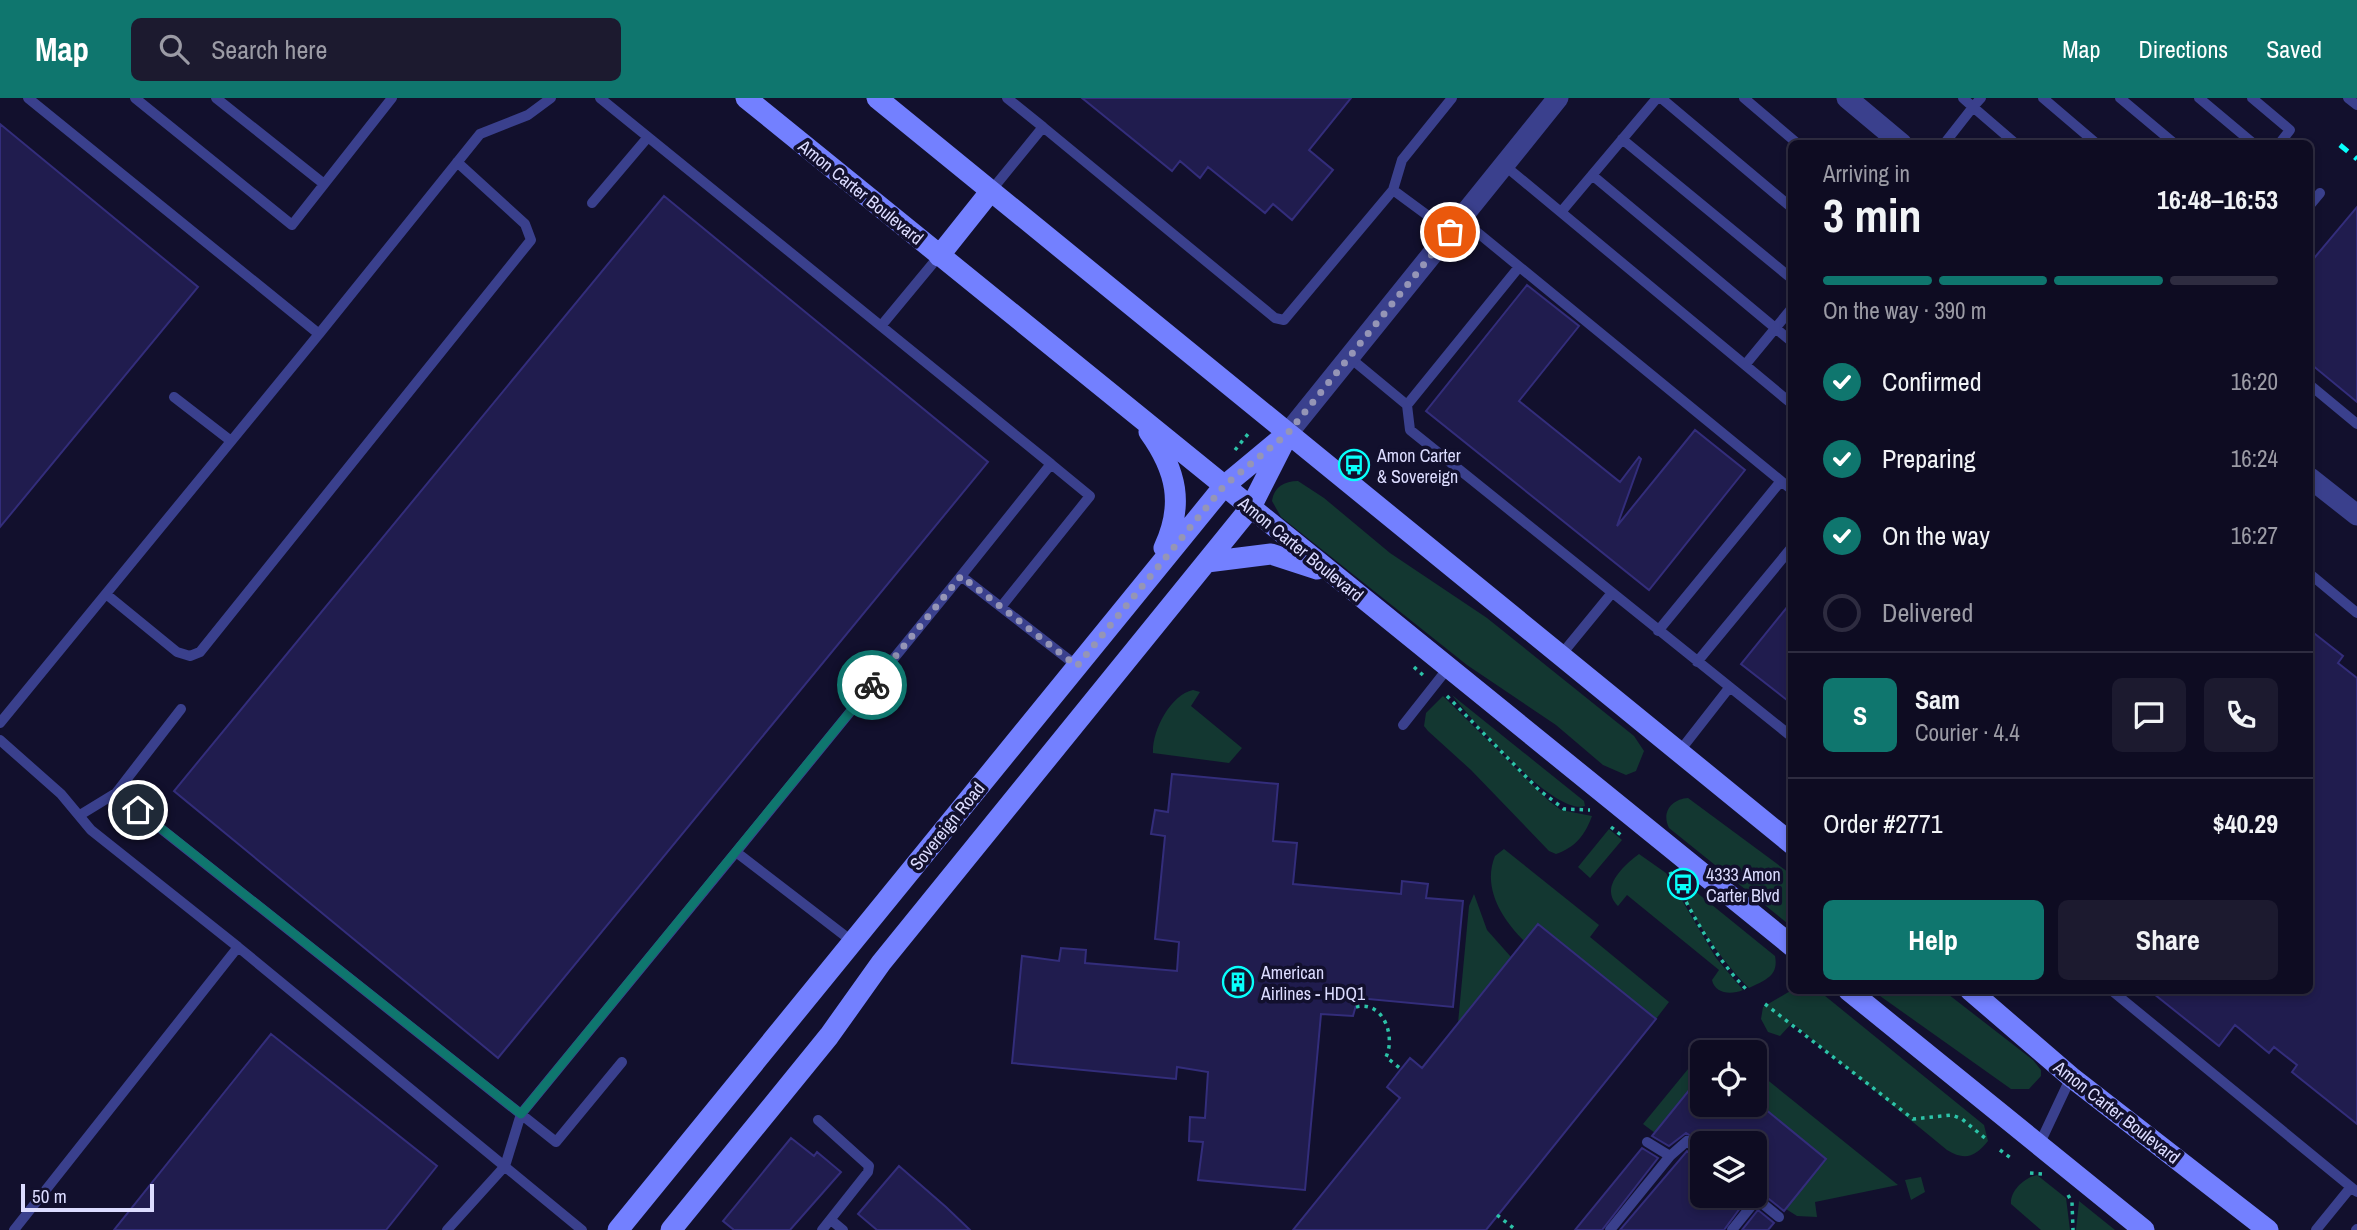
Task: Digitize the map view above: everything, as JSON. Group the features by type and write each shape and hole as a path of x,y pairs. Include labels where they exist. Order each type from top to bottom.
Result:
{"street":[{"name":"Amon Carter Boulevard","path":"746,98 1788,943"},
{"name":"Sovereign Road","path":"618,1230 1224,486 1288,433 1558,98"},
{"path":"1847,98 1897,140"},
{"path":"886,101 990,192 1788,841"},
{"path":"939,256 990,192"},
{"path":"1124,608 1169,536 1177,498 1172,474 1160,448 1135,414"},
{"name":"Sovereign Road","path":"671,1230 829,1036 889,953 1251,508 1288,433"},
{"path":"2313,480 2356,512"},
{"path":"1207,562 1271,554 1300,561 1338,578"},
{"path":"1853,994 2144,1230"},
{"name":"Amon Carter Boulevard","path":"1974,994 2071,1077 2268,1230"}],"lane":[{"path":"28,98 319,334"},
{"path":"135,98 292,225 392,98"},
{"path":"216,98 324,184"},
{"path":"0,723 480,134 528,115 551,98"},
{"path":"600,98 1090,496 1001,607"},
{"path":"1007,98 1275,318 1284,320 1393,190 1402,160 1452,98"},
{"path":"1562,212 1659,98 1788,205"},
{"path":"1744,98 1793,140"},
{"path":"1963,98 1977,102 2012,140"},
{"path":"2043,98 2092,140"},
{"path":"2120,98 2170,140"},
{"path":"2199,98 2249,140"},
{"path":"2252,98 2291,130 2282,140"},
{"path":"2348,98 2357,105"},
{"path":"1947,140 1977,102"},
{"path":"990,192 1043,127"},
{"path":"592,203 648,137"},
{"path":"1622,139 1788,276"},
{"path":"106,594 177,652 190,656 200,652 531,240 525,224 457,162"},
{"path":"1504,165 1788,401"},
{"path":"1592,175 1788,338"},
{"path":"1393,190 1519,267 1788,487"},
{"path":"2313,201 2320,193"},
{"path":"881,326 939,256"},
{"path":"1407,405 1519,267"},
{"path":"1745,365 1788,313"},
{"path":"1349,357 1407,405 1410,430 1788,734"},
{"path":"2313,387 2357,424"},
{"path":"174,397 231,442"},
{"path":"447,1230 505,1166 521,1114 1051,464"},
{"path":"1658,631 1781,481"},
{"path":"1697,662 1788,552"},
{"path":"961,576 1077,666"},
{"path":"2313,576 2357,613"},
{"path":"1561,655 1611,594"},
{"path":"1404,725 1448,668"},
{"path":"1679,752 1730,688"},
{"path":"80,815 116,793 181,709"},
{"path":"0,740 80,815 91,830 238,947 582,1230"},
{"path":"116,793 556,1142 622,1062"},
{"path":"736,852 853,942"},
{"path":"14,1230 238,947"},
{"path":"2116,994 2354,1189 2316,1230"},
{"path":"2039,1145 2071,1077"},
{"path":"818,1120 869,1166 868,1172 822,1230"},
{"path":"1610,1230 1670,1156 1687,1141 1690,1143"},
{"path":"1647,1142 1670,1156"},
{"path":"1767,1207 1779,1217"},
{"path":"1732,1230 1747,1208"},
{"path":"831,1220 843,1230"}],"path":[{"path":"1232,454 1248,434"},
{"path":"1413,667 1426,678"},
{"path":"1447,696 1524,775 1556,803 1574,811 1590,810"},
{"path":"1611,827 1621,835"},
{"path":"1664,865 1724,965 1747,990"},
{"path":"1765,1004 1913,1119 1952,1115 1962,1119 1986,1139"},
{"path":"1356,1007 1370,1008 1387,1024 1392,1040 1386,1057 1401,1069"},
{"path":"2000,1150 2012,1159"},
{"path":"2029,1173 2044,1175"},
{"path":"2062,1189 2072,1202 2073,1230"},
{"path":"1497,1215 1516,1230"}],"green space":[{"path":"1298,481 1324,498 1390,553 1487,618 1634,736 1644,751 1636,771 1626,775 1603,765 1556,725 1467,665 1281,517 1272,501 1275,492 1288,482"},
{"path":"1193,690 1200,692 1191,706 1242,748 1229,763 1153,753 1153,744 1164,715 1177,699"},
{"path":"1452,695 1584,801 1585,806 1571,805 1535,782 1514,764"},
{"path":"1443,696 1549,801 1561,810 1592,816 1583,835 1574,844 1556,854 1549,851 1471,770 1428,731 1424,726 1426,713"},
{"path":"1688,798 1788,872 1788,924 1669,828 1667,812 1673,804"},
{"path":"1609,829 1622,840 1590,878 1578,867"},
{"path":"1504,849 1599,925 1590,937 1669,1002 1656,1019 1538,924 1524,941 1508,923 1493,891 1491,880 1495,856"},
{"path":"1639,854 1666,873 1716,958 1743,990 1729,993 1716,988 1712,980 1719,970 1627,895 1618,906 1611,892 1612,885 1620,871"},
{"path":"1680,879 1775,956 1775,968 1770,976 1749,988 1718,952 1698,921 1683,892"},
{"path":"1474,894 1487,930 1511,957 1458,1023 1469,906"},
{"path":"1788,992 1823,994 1984,1125 1988,1141 1979,1151 1969,1156 1947,1150 1792,1023 1780,1036 1768,1032 1761,1019 1763,1007"},
{"path":"1877,994 1948,994 2033,1060 2041,1070 2041,1076 2029,1089 2011,1089"},
{"path":"1690,1067 1690,1089 1655,1133 1643,1124"},
{"path":"1767,1080 1898,1185 1815,1202 1817,1217 1797,1216 1786,1209 1826,1159 1767,1111"},
{"path":"2037,1175 2066,1198 2070,1230 2041,1230 2011,1204 2013,1194 2019,1186"},
{"path":"1921,1177 1925,1192 1911,1200 1905,1180"},
{"path":"2079,1201 2115,1230 2076,1230"}],"building":[{"path":"1082,98 1351,98 1309,150 1333,170 1292,220 1273,204 1265,213 1208,167 1200,178 1180,161 1172,171"},
{"path":"0,124 198,287 0,527"},
{"path":"664,196 988,462 498,1058 174,791"},
{"path":"2357,207 2357,402 2313,366 2313,259"},
{"path":"1527,285 1579,326 1519,401 1620,482 1639,457 1641,459 1617,526 1695,430 1745,470 1649,590 1426,411"},
{"path":"1788,606 1788,701 1741,664"},
{"path":"2313,632 2343,656 2338,663 2357,678 2357,1124 2292,1072 2297,1065 2274,1047 2269,1053 2235,1025 2219,1046 2154,994 2313,994"},
{"name":"American Airlines - HDQ1","path":"1172,774 1278,784 1273,841 1297,843 1293,884 1401,894 1402,881 1428,884 1426,898 1463,901 1453,1007 1358,998 1353,1016 1321,1014 1305,1190 1198,1180 1203,1142 1189,1141 1190,1117 1205,1118 1208,1072 1177,1067 1176,1079 1012,1063 1022,956 1059,961 1061,948 1086,950 1085,963 1177,971 1179,942 1155,939 1165,836 1151,834 1155,810 1168,812"},
{"path":"1538,924 1656,1019 1486,1230 1293,1230 1400,1098 1387,1087 1401,1069 1410,1058 1422,1068"},
{"path":"271,1034 437,1166 386,1230 114,1230"},
{"path":"1690,1089 1690,1117 1767,1117 1767,1111 1826,1159 1784,1211 1767,1198 1767,1131 1690,1131 1690,1136 1686,1133 1669,1146 1652,1136"},
{"path":"791,1138 814,1156 817,1152 841,1172 790,1230 734,1230 723,1221"},
{"path":"1642,1148 1658,1158 1602,1230 1575,1230"},
{"path":"1687,1151 1690,1153 1690,1208 1740,1208 1724,1230 1620,1230"},
{"path":"899,1166 970,1230 877,1230 858,1214"},
{"path":"1758,1210 1774,1223 1768,1230 1742,1230"}],"railway":[{"path":"2340,145 2357,159"}],"way so far":[{"path":"872,685 961,576 1077,666 1224,486 1288,433 1450,232"}],"place":[{"name":"Amon Carter & Sovereign","path":"1354,465"},
{"name":"4333 Amon Carter Blvd","path":"1683,884"},
{"name":"American Airlines - HDQ1","path":"1238,982"}],"route":[{"path":"138,810 521,1114 872,685"}]}
